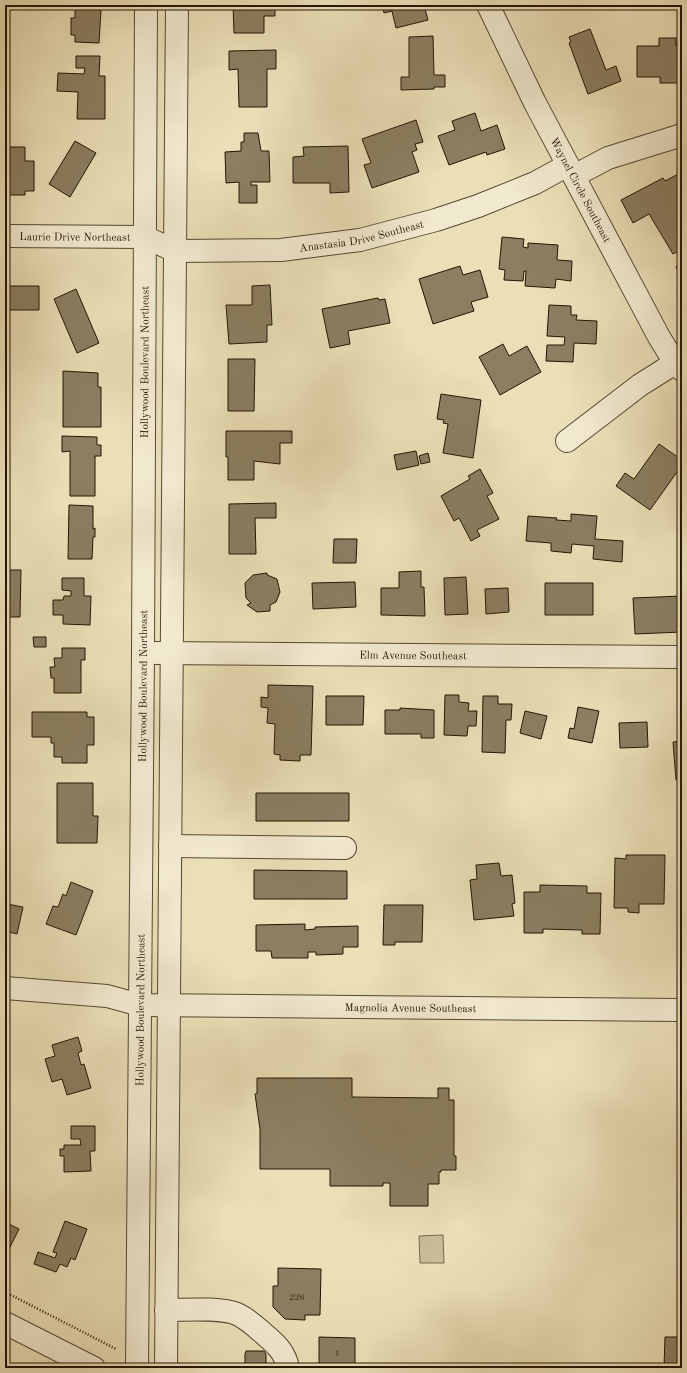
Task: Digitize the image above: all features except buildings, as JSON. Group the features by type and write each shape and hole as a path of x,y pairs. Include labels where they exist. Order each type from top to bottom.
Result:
{"street":[{"name":"Hollywood Boulevard Northeast","path":"137,1363 143,653 146,5"},
{"path":"166,1368 177,5"},
{"name":"Waynel Circle Southeast","path":"488,5 535,103 659,337 678,367"},
{"name":"Anastasia Drive Southeast","path":"145,237 175,251 281,250 360,240 436,220 478,206 571,170 682,135"},
{"name":"Laurie Drive Northeast","path":"5,236 145,237"},
{"path":"567,441 640,385 678,367"},
{"name":"Elm Avenue Southeast","path":"143,653 682,657"},
{"path":"170,846 345,848"},
{"name":"Magnolia Avenue Southeast","path":"5,988 107,996 140,1006 682,1010"},
{"path":"166,1310 202,1310 236,1314 251,1322 278,1345 287,1360 288,1368"},
{"path":"5,1322 94,1368"}],"path":[{"path":"5,1292 137,1363"}],"shaded area":[{"path":"443,1235 444,1263 420,1263 419,1236"}]}
